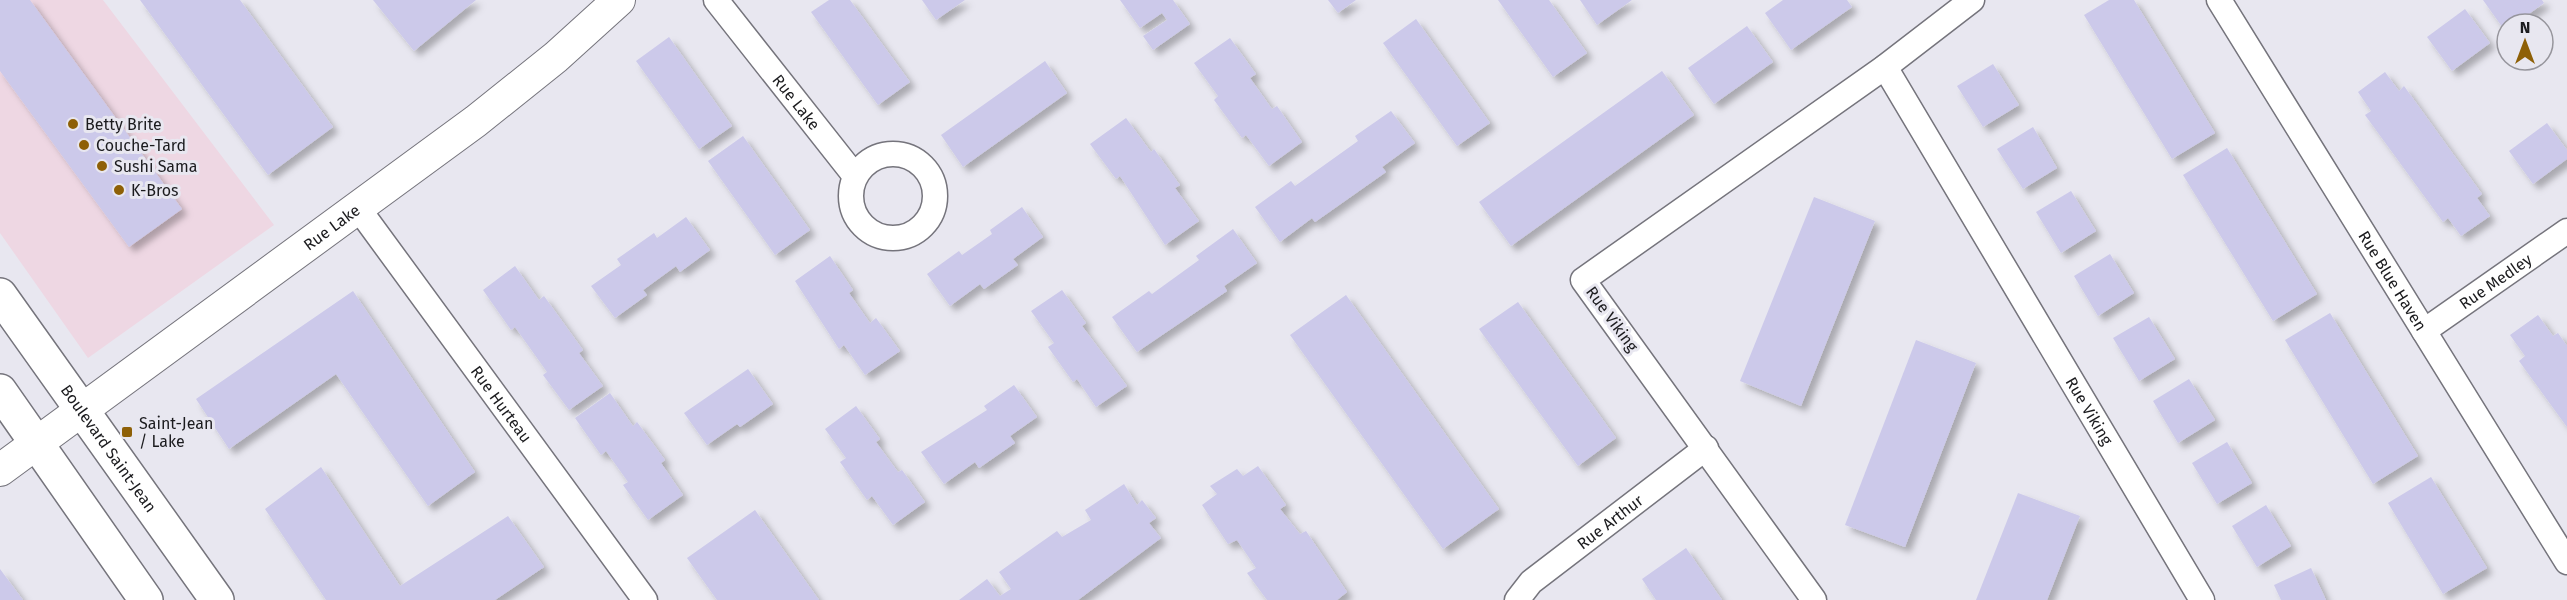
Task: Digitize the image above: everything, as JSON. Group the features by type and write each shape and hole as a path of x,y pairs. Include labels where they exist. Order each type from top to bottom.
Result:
{"main road":[{"name":"Boulevard Saint-Jean","path":"0,295 217,600"},
{"path":"0,391 146,600"}],"street":[{"name":"Rue Lake","path":"0,470 476,121 556,57 619,0"},
{"name":"Rue Lake","path":"716,0 855,176"},
{"name":"Rue Viking","path":"1814,600 1583,280 1885,67 1972,0"},
{"name":"Rue Blue Haven","path":"2219,0 2567,562"},
{"name":"Rue Viking","path":"1885,67 2202,600"},
{"name":"Rue Hurteau","path":"358,208 645,600"},
{"name":"Rue Medley","path":"2424,331 2567,231"},
{"name":"Rue Arthur","path":"1516,600 1531,582 1706,448"}],"shaded area":[{"path":"0,0 103,0 274,225 88,358 0,233"}],"building":[{"path":"0,0 30,0 182,209 129,247 0,71"},
{"path":"140,0 240,0 333,127 268,175"},
{"path":"373,0 476,0 414,51"},
{"path":"829,0 850,0 910,82 878,105 811,12"},
{"path":"922,0 965,0 936,20"},
{"path":"1120,0 1173,0 1190,24 1153,50 1143,36 1167,20 1162,13 1140,28"},
{"path":"1328,0 1356,0 1338,13"},
{"path":"1498,0 1549,0 1587,53 1553,77"},
{"path":"1580,0 1632,0 1597,25"},
{"path":"1783,0 1847,0 1852,7 1791,50 1765,13"},
{"path":"2109,0 2134,0 2215,133 2172,159 2084,15"},
{"path":"2483,0 2542,0 2544,3 2532,12 2495,12 2495,17"},
{"path":"2465,9 2490,43 2452,71 2427,37"},
{"path":"1416,19 1490,123 1457,146 1383,43"},
{"path":"1747,26 1773,62 1714,104 1688,68"},
{"path":"669,37 732,126 699,149 636,61"},
{"path":"1230,38 1256,74 1250,78 1272,109 1277,106 1302,142 1269,166 1246,135 1242,138 1214,100 1218,96 1194,63"},
{"path":"1045,61 1067,93 963,167 941,135"},
{"path":"1993,64 2019,105 1983,127 1957,86"},
{"path":"1662,71 1694,115 1511,246 1479,202"},
{"path":"2385,72 2399,91 2404,86 2482,194 2477,198 2490,216 2461,236 2448,218 2443,222 2365,115 2371,111 2358,92"},
{"path":"1391,111 1415,143 1382,167 1386,172 1315,222 1312,218 1280,242 1255,207 1291,181 1295,186 1358,141 1355,136"},
{"path":"1126,118 1151,152 1154,149 1180,185 1175,188 1199,221 1165,245 1120,176 1116,179 1090,144"},
{"path":"2547,123 2567,150 2567,159 2533,184 2509,151"},
{"path":"2033,127 2057,168 2023,189 1997,149"},
{"path":"743,136 810,230 775,255 708,161"},
{"path":"2227,148 2317,294 2273,321 2183,175"},
{"path":"2071,191 2096,231 2061,253 2036,212"},
{"path":"1814,197 1875,221 1801,406 1740,381"},
{"path":"1022,207 1043,237 1013,259 1018,265 984,289 980,284 950,306 927,274 959,251 962,255 992,234 990,230"},
{"path":"686,217 710,250 680,272 676,266 643,290 647,295 615,318 591,286 621,265 617,259 654,233 657,238"},
{"path":"1233,229 1257,263 1224,286 1227,291 1137,352 1112,317 1149,291 1152,294 1199,260 1196,256"},
{"path":"2110,254 2134,293 2098,316 2074,276"},
{"path":"830,256 853,290 849,293 870,323 876,318 900,351 865,375 844,345 839,349 795,281"},
{"path":"515,266 539,300 544,296 583,350 579,353 603,386 569,410 543,375 547,372 515,327 511,330 483,290"},
{"path":"1062,290 1086,323 1082,326 1127,386 1096,407 1077,379 1073,382 1048,347 1054,343 1031,311"},
{"path":"353,291 475,472 428,506 336,374 229,449 196,399"},
{"path":"1346,295 1499,509 1443,549 1290,335"},
{"path":"1518,302 1616,438 1578,466 1479,329"},
{"path":"2330,313 2418,456 2373,484 2285,340"},
{"path":"2538,315 2553,336 2558,333 2567,346 2567,427 2519,361 2525,356 2510,335"},
{"path":"2149,317 2175,359 2139,381 2113,338"},
{"path":"1916,340 1976,363 1905,547 1845,525"},
{"path":"748,369 773,404 740,427 737,424 707,445 684,413"},
{"path":"2189,379 2215,420 2178,443 2153,401"},
{"path":"1014,385 1037,417 1010,436 1015,443 979,468 975,462 944,484 921,452 987,410 984,406"},
{"path":"610,393 633,426 637,422 665,460 661,463 683,495 648,520 623,485 628,482 606,451 601,455 575,418"},
{"path":"856,406 880,439 876,442 898,472 902,470 925,502 893,525 872,496 867,500 840,462 846,458 825,429"},
{"path":"2227,442 2252,483 2217,504 2192,463"},
{"path":"1258,466 1286,505 1280,509 1300,534 1306,531 1347,592 1337,600 1267,600 1247,573 1256,568 1237,540 1228,544 1202,505 1217,494 1210,486 1237,469 1243,476"},
{"path":"321,467 400,586 508,516 544,567 495,600 326,600 265,509"},
{"path":"2431,477 2487,568 2443,594 2388,503"},
{"path":"1124,484 1137,505 1142,500 1156,518 1149,523 1161,538 1078,600 959,600 987,579 1000,596 1011,589 999,572 1057,531 1062,537 1091,520 1085,510"},
{"path":"2018,493 2080,516 2047,600 1976,600"},
{"path":"2266,505 2291,546 2257,567 2232,526"},
{"path":"755,510 819,600 717,600 687,558"},
{"path":"1686,548 1722,600 1656,600 1642,579"},
{"path":"2311,568 2326,600 2281,600 2274,585"},
{"path":"0,569 23,600 0,600"}],"place":[{"name":"Betty Brite","path":"73,124"},
{"name":"Couche-Tard","path":"84,145"},
{"name":"Sushi Sama","path":"102,166"},
{"name":"K-Bros","path":"119,190"},
{"name":"Saint-Jean / Lake","path":"127,432"}]}
